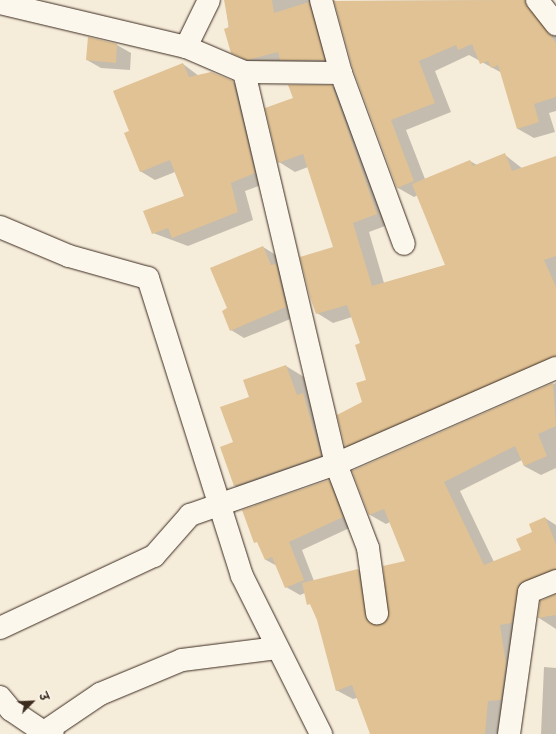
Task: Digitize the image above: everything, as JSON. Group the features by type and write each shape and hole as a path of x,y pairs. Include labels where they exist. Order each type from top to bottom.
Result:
{"street":[{"path":"186,47 209,0"},
{"path":"321,0 341,72 404,244"},
{"path":"537,0 555,28"},
{"path":"0,3 186,47 244,72 341,72"},
{"path":"244,72 336,464 368,548 377,613"},
{"path":"0,227 68,256 148,278 242,576 320,734"},
{"path":"0,628 154,556 190,515 336,464 556,368"},
{"path":"509,734 528,592 556,581"},
{"path":"0,698 49,733 100,694 182,660 277,648"}],"building":[{"path":"224,0 272,0 274,13 309,2 325,60 280,60 278,52 247,60 231,53 224,29 229,27"},
{"path":"525,0 556,43 556,97 534,104 539,122 517,129 498,65 491,68 488,61 480,64 472,44 458,50 456,45 419,61 435,103 391,120 414,181 397,188 353,69 334,1"},
{"path":"88,37 117,44 116,63 86,60"},
{"path":"183,63 189,77 211,72 233,81 255,173 231,183 238,212 172,238 168,228 152,234 143,211 184,196 170,160 140,172 124,133 129,131 113,91"},
{"path":"288,85 332,85 377,214 353,223 372,286 445,265 412,184 470,160 473,166 505,153 512,171 556,156 556,256 544,260 556,287 556,356 345,447 337,415 362,402 356,383 366,380 355,345 360,343 347,305 316,314 310,297 300,257 333,247 303,154 278,163 265,108 293,98"},
{"path":"263,246 271,265 276,264 286,307 230,331 222,311 227,308 210,268"},
{"path":"286,365 297,395 303,393 321,456 234,486 220,447 233,442 220,407 249,397 243,380"},
{"path":"553,383 556,426 538,434 547,456 524,466 515,446 444,482 484,565 521,550 516,539 532,532 529,524 545,517 556,544 556,569 519,584 512,623 500,625 506,664 501,700 488,701 485,734 370,734 352,685 336,691 317,620 310,604 307,605 302,583 358,569 367,620 378,625 388,618 383,566 405,561 384,509 369,515 352,471"},
{"path":"329,480 343,517 289,542 304,580 285,588 272,557 265,560 257,542 254,543 242,510"},
{"path":"556,594 556,615 538,618 540,601"}]}
